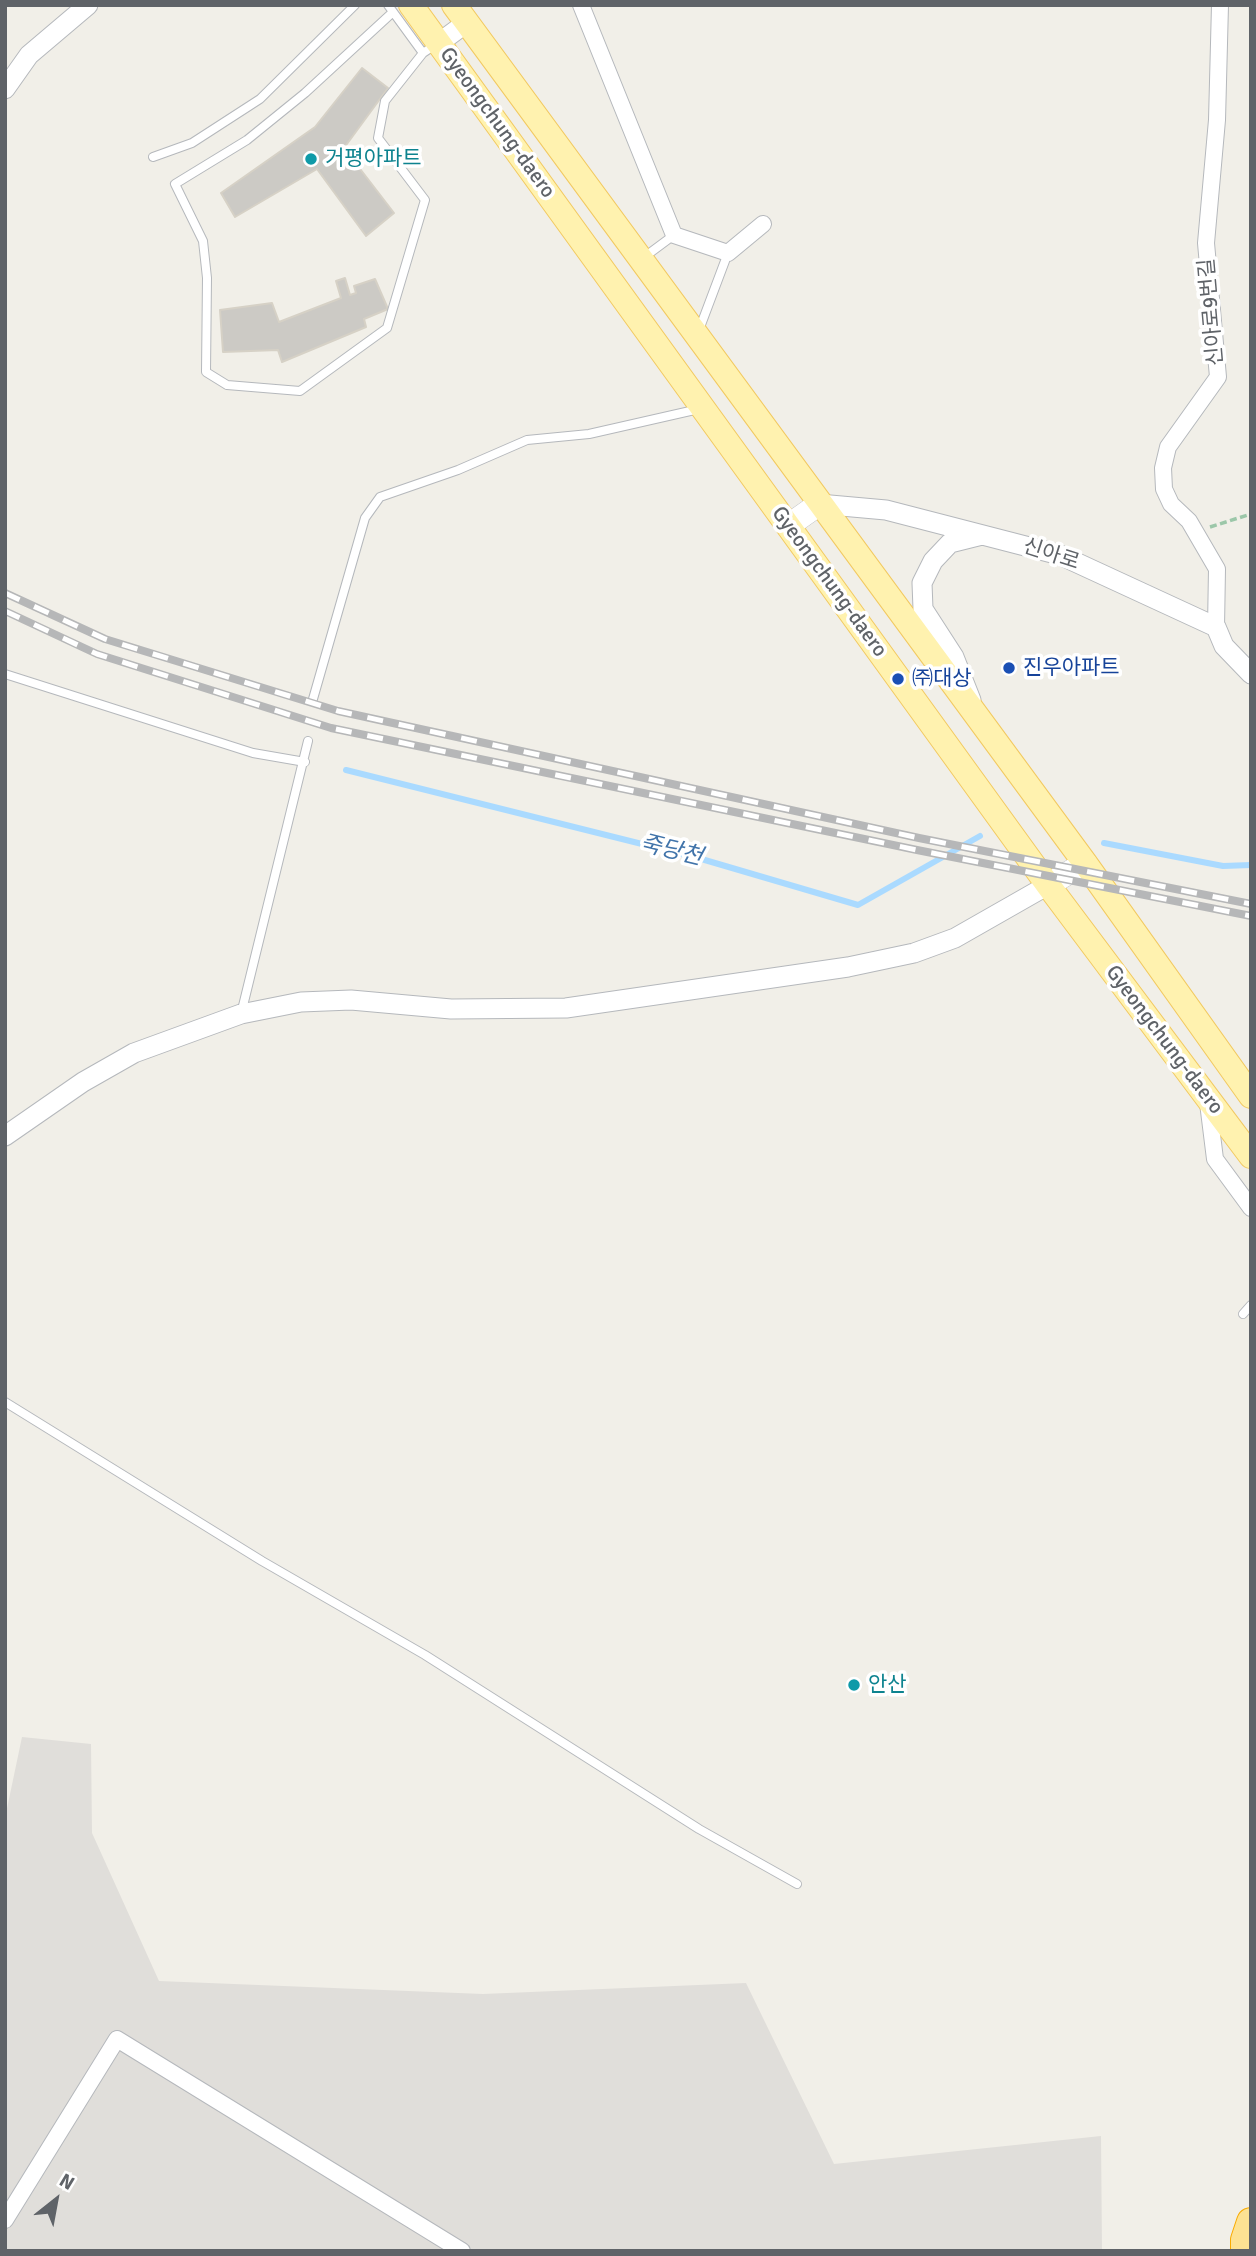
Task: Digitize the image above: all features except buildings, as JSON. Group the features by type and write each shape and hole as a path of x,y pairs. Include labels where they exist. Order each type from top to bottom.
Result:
{"highway":[{"path":"1245,2251 1245,2240 1251,2222"}],"main road":[{"name":"Gyeongchung-daero","path":"397,7 431,48 703,408 1048,885 1251,1156"},
{"name":"Gyeongchung-daero","path":"460,14 1086,863 1251,1096"},
{"path":"788,526 819,504"},
{"path":"1048,885 1086,863"}],"street":[{"path":"5,89 29,55 88,5"},
{"name":"신아로9번길","path":"1216,627 1217,569 1195,532 1171,504 1164,489 1163,468 1168,447 1218,377 1206,243 1217,120 1220,5"},
{"path":"586,6 674,235 728,253 763,224"},
{"path":"431,48 460,14"},
{"name":"신아로","path":"819,504 886,510 1071,559 1216,627"},
{"path":"974,711 968,687 954,657 923,609 922,583 933,561 950,543 983,534"},
{"path":"1216,627 1224,646 1251,674"},
{"path":"5,1136 83,1082 134,1053 241,1013 301,1002 351,1000 452,1009 566,1008 848,967 914,953 955,938 1048,885"},
{"path":"1207,1097 1215,1160 1251,1208"},
{"path":"5,2220 117,2039 462,2251"}],"lane":[{"path":"153,157 192,143 260,99 355,5"},
{"path":"397,7 305,93 247,141 175,184 203,241 207,278 206,372 227,385 300,391 387,328 425,200 379,138 385,101 431,48"},
{"path":"642,258 674,235"},
{"path":"696,336 728,253"},
{"path":"313,699 365,518 380,498 458,470 527,440 589,434 703,408"},
{"path":"5,674 253,753 305,762"},
{"path":"241,1013 305,762 308,741"},
{"path":"1244,1314 1251,1305"},
{"path":"5,1402 262,1561 425,1655 699,1829 797,1884"}],"path":[{"path":"1195,532 1251,514"}],"shaded area":[{"path":"22,1737 91,1744 92,1833 159,1981 483,1994 746,1983 834,2164 1101,2136 1102,2251 5,2251 5,1818"}],"waterway":[{"name":"죽당천","path":"346,770 698,858 858,905 980,836"},
{"name":"죽당천","path":"1104,843 1223,866 1251,865"}],"railway":[{"path":"5,593 105,639 338,711 919,838 1251,904"},
{"path":"5,611 97,654 331,728 917,850 1251,916"}],"place":[{"name":"거평아파트","path":"311,159"},
{"name":"진우아파트","path":"1009,668"},
{"name":"㈜대상","path":"898,679"},
{"name":"안산","path":"854,1685"}]}
